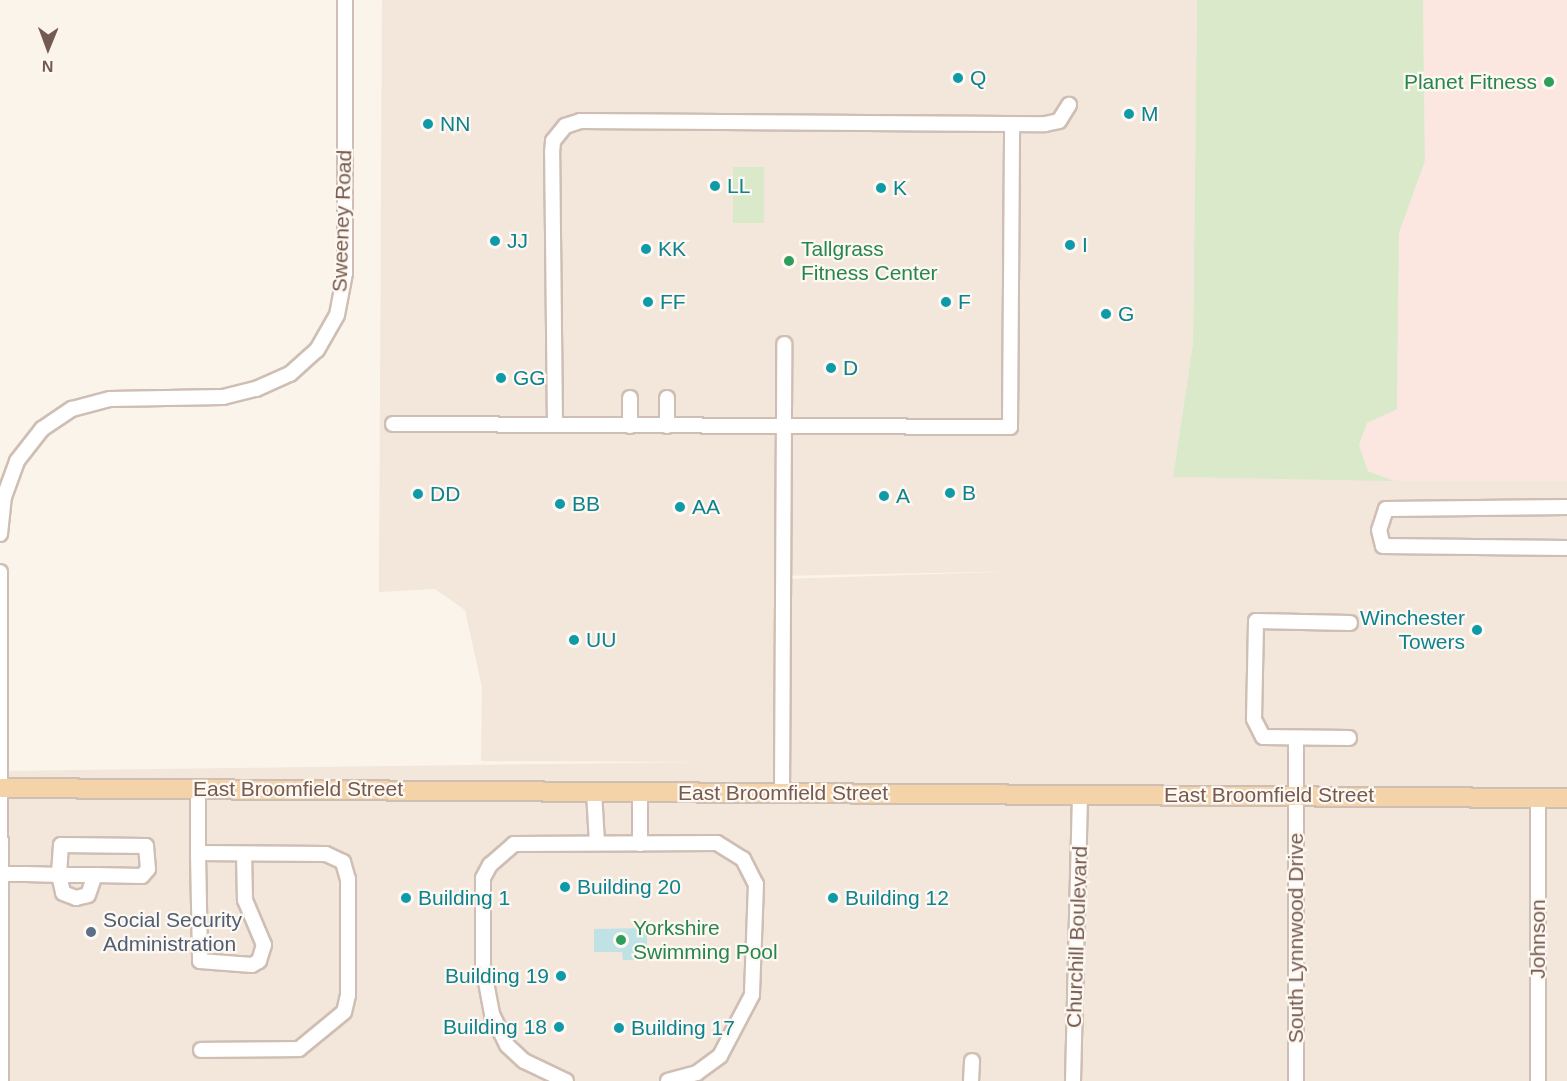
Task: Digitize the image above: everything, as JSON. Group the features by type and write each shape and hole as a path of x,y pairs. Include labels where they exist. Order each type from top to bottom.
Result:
{"main road":[{"name":"East Broomfield Street","path":"1,788 1567,798"}],"street":[{"name":"Sweeney Road","path":"0,534 4,497 17,461 42,429 72,409 110,399 223,397 256,389 290,374 317,350 337,315 345,273 345,0"},
{"path":"555,425 552,153 553,141 565,126 580,121 1012,125 1059,121 1069,105"},
{"path":"393,424 1010,427 1012,125"},
{"path":"782,794 784,344"},
{"path":"630,398 630,426"},
{"path":"667,398 667,426"},
{"path":"1567,507 1386,509 1379,530 1383,546 1567,548"},
{"path":"0,573 1,1081"},
{"path":"1349,738 1263,737 1254,719 1256,621 1350,623"},
{"name":"South Lynnwood Drive","path":"1296,738 1296,1081"},
{"path":"198,788 200,961 252,965 259,961 264,945 245,900 244,854"},
{"path":"594,792 597,843"},
{"path":"640,793 640,844"},
{"name":"Churchill Boulevard","path":"1073,1081 1080,794"},
{"name":"Johnson","path":"1538,797 1538,1081"},
{"path":"566,1081 524,1061 507,1045 492,1014 483,966 483,878 498,856 514,844 717,843 744,859 756,884 752,996 740,1023 720,1056 697,1073 669,1081"},
{"path":"2,874 58,874 95,875 147,874 147,846 62,845 58,874 63,893 76,898 88,895 95,875"},
{"path":"198,853 326,854 343,862 348,879 348,1006 322,1033 298,1049 201,1050"},
{"path":"971,1081 972,1061"}],"shaded area":[{"path":"382,0 1197,0 1193,343 1173,477 1567,481 1567,1081 0,1081 0,771 704,762 481,761 482,688 465,610 435,589 379,592","holes":["1027,571 783,579 773,739 777,576"]},
{"path":"1423,0 1567,0 1567,481 1394,481 1368,471 1359,445 1367,423 1397,408 1399,233 1425,161"}],"green space":[{"path":"1197,0 1423,0 1425,161 1399,233 1397,409 1367,423 1359,445 1368,471 1394,481 1173,477 1193,343"},
{"path":"733,167 764,167 764,223 733,223"}],"water":[{"name":"Yorkshire Swimming Pool","path":"647,928 647,960 623,960 622,952 594,952 594,929"}],"place":[{"name":"Q","path":"958,78"},
{"name":"Planet Fitness","path":"1549,82"},
{"name":"M","path":"1129,114"},
{"name":"NN","path":"428,124"},
{"name":"LL","path":"715,186"},
{"name":"K","path":"881,188"},
{"name":"JJ","path":"495,241"},
{"name":"I","path":"1070,245"},
{"name":"KK","path":"646,249"},
{"name":"Tallgrass Fitness Center","path":"789,261"},
{"name":"FF","path":"648,302"},
{"name":"F","path":"946,302"},
{"name":"G","path":"1106,314"},
{"name":"D","path":"831,368"},
{"name":"GG","path":"501,378"},
{"name":"B","path":"950,493"},
{"name":"DD","path":"418,494"},
{"name":"A","path":"884,496"},
{"name":"BB","path":"560,504"},
{"name":"AA","path":"680,507"},
{"name":"Winchester Towers","path":"1477,630"},
{"name":"UU","path":"574,640"},
{"name":"Building 20","path":"565,887"},
{"name":"Building 1","path":"406,898"},
{"name":"Building 12","path":"833,898"},
{"name":"Social Security Administration","path":"91,932"},
{"name":"Yorkshire Swimming Pool","path":"621,940"},
{"name":"Building 19","path":"561,976"},
{"name":"Building 18","path":"559,1027"},
{"name":"Building 17","path":"619,1028"}]}
